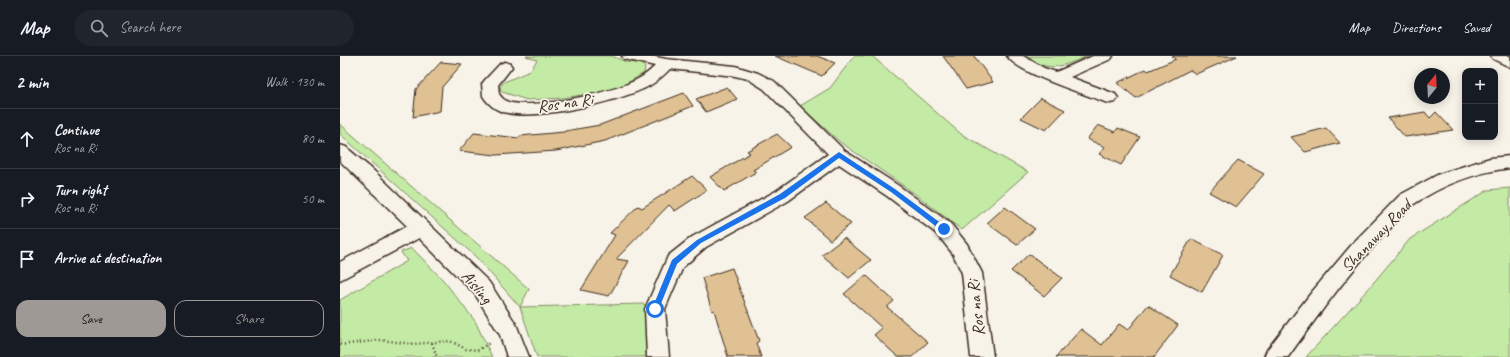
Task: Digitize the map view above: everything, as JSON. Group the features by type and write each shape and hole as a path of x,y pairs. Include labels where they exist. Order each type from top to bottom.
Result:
{"street":[{"name":"Ros na Ri","path":"629,56 666,64 735,71 753,76 769,85 839,155 893,191 944,229 960,249 972,273 982,357"},
{"path":"1014,56 1023,64 1110,98"},
{"path":"1058,78 1106,56"},
{"path":"1498,56 1510,62"},
{"name":"Ros na Ri","path":"505,67 490,84 491,96 503,106 544,108 593,100 618,94 639,85 659,72 666,64"},
{"name":"Aisling","path":"340,151 368,176 482,288 509,331 518,357"},
{"path":"658,357 655,309 675,262 699,242 782,196 839,155"},
{"name":"Shanaway Road","path":"1274,357 1318,299 1361,247 1406,200 1445,179 1490,164 1510,162"},
{"path":"340,272 420,228"}],"path":[{"path":"340,345 381,340 412,344 450,341 466,349 478,350 509,331"},
{"path":"432,343 437,357"}],"green space":[{"path":"526,56 612,56 626,62 639,63 645,67 644,73 622,86 600,92 563,98 527,100 502,92 500,87 504,82 530,71 537,60"},
{"path":"854,56 872,56 961,134 1028,172 962,230 914,193 840,142 800,106 830,88"},
{"path":"1023,56 1088,56 1062,65 1048,66 1041,65"},
{"path":"340,124 529,289 520,307 476,257 340,134"},
{"path":"1510,188 1510,357 1306,357 1369,288 1410,239 1488,190"},
{"path":"412,248 444,281 475,321 492,357 340,357 340,300 407,261 401,252"},
{"path":"644,304 647,306 649,357 537,357 520,307"}],"building":[{"path":"775,56 817,56 835,63 822,76"},
{"path":"943,56 974,56 993,82 966,89"},
{"path":"1172,56 1237,56 1196,74 1190,70 1136,98 1117,83 1146,69 1148,71 1176,59"},
{"path":"441,62 462,64 442,87 440,111 413,117 416,89"},
{"path":"727,87 737,99 706,112 696,99"},
{"path":"684,93 693,106 605,141 556,151 496,155 459,151 474,133 519,138 520,136 564,132 600,125"},
{"path":"1041,98 1065,110 1046,130 1021,118"},
{"path":"1425,112 1430,118 1436,112 1453,130 1405,137 1388,118"},
{"path":"1098,125 1115,132 1118,128 1140,137 1121,165 1099,154 1105,147 1087,139"},
{"path":"1326,128 1340,143 1305,152 1291,137"},
{"path":"777,134 791,147 753,170 756,172 724,191 710,177 750,153 747,151"},
{"path":"1238,160 1264,174 1236,207 1209,192"},
{"path":"692,176 707,190 675,211 669,205 616,259 629,261 609,296 581,290 615,235 610,233 638,206 642,208"},
{"path":"826,203 851,224 830,240 805,218"},
{"path":"1005,207 1035,229 1017,245 987,223"},
{"path":"844,238 871,260 849,278 822,255"},
{"path":"1191,239 1223,255 1202,292 1170,275"},
{"path":"1029,254 1062,278 1044,296 1011,271"},
{"path":"732,268 759,341 756,343 761,357 728,357 714,310 712,311 702,278"},
{"path":"866,275 894,301 887,307 928,342 912,357 898,357 874,335 882,328 844,294"},
{"path":"1148,305 1178,325 1154,357 1056,357 1081,329 1102,345 1119,324 1128,330"}],"route":[{"path":"655,309 675,262 699,242 782,196 839,155 893,191 944,229"}]}
